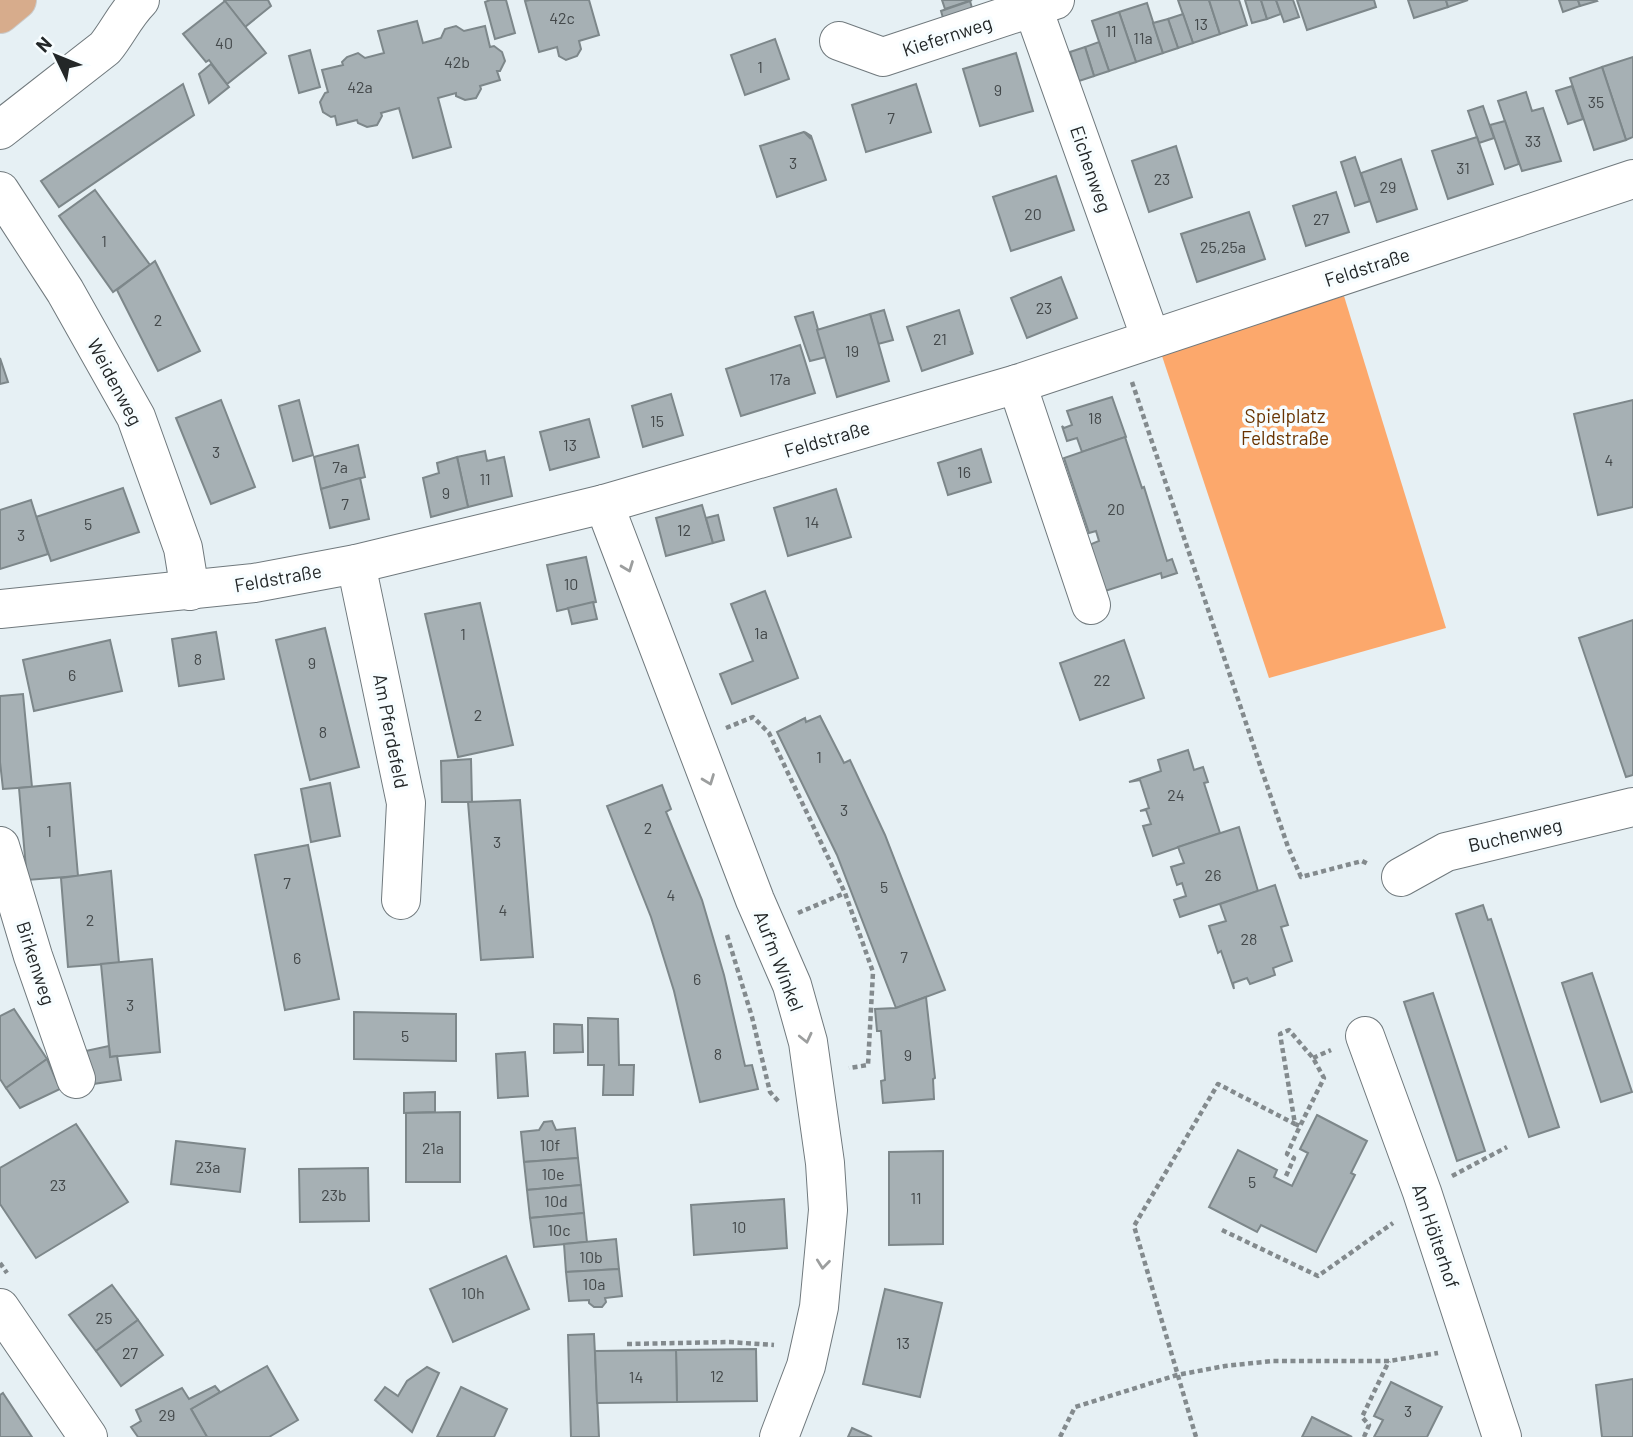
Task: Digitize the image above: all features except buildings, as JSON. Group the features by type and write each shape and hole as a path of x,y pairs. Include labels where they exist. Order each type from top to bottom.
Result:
{"main road":[{"path":"0,14 17,0"}],"street":[{"path":"0,130 105,48 117,34 126,14 140,0"},
{"name":"Kiefernweg","path":"839,41 883,57 1039,2"},
{"name":"Eichenweg","path":"1039,2 1136,344"},
{"name":"Feldstraße","path":"0,608 254,583 356,564 604,504 1017,384 1633,178"},
{"name":"Weidenweg","path":"0,191 65,291 136,417 183,548 190,591"},
{"path":"1017,384 1091,605"},
{"name":"Auf'm Winkel","path":"604,504 755,900 792,985 808,1042 820,1124 828,1210 819,1307 808,1355 779,1437"},
{"name":"Am Pferdefeld","path":"356,564 406,803 401,900"},
{"name":"Buchenweg","path":"1401,877 1446,852 1633,807"},
{"name":"Birkenweg","path":"0,846 33,956 76,1079"},
{"name":"Am Hölterhof","path":"1366,1036 1411,1205 1502,1437"},
{"path":"0,1308 88,1437"}],"path":[{"path":"1136,344 1261,768 1288,848 1301,877 1362,861 1401,877"},
{"path":"696,745 725,728 753,717 769,733 845,893 873,972 868,1065"},
{"path":"814,906 845,893"},
{"path":"724,924 752,1017 770,1091 787,1112 803,1124 820,1124"},
{"path":"1286,1176 1294,1158 1287,1154 1297,1125 1324,1078 1313,1058 1289,1030 1280,1034 1297,1125"},
{"path":"1196,1437 1133,1226 1218,1084 1297,1125"},
{"path":"1222,1230 1318,1276 1411,1205 1507,1147"},
{"path":"627,1344 729,1342 779,1346 808,1355"},
{"path":"1060,1437 1075,1407 1177,1375 1273,1361 1390,1361 1441,1352"},
{"path":"1364,1437 1369,1425 1362,1417 1390,1361"}],"green space":[{"name":"Spielplatz Feldstraße","path":"1344,296 1446,628 1269,678 1161,353"}]}
